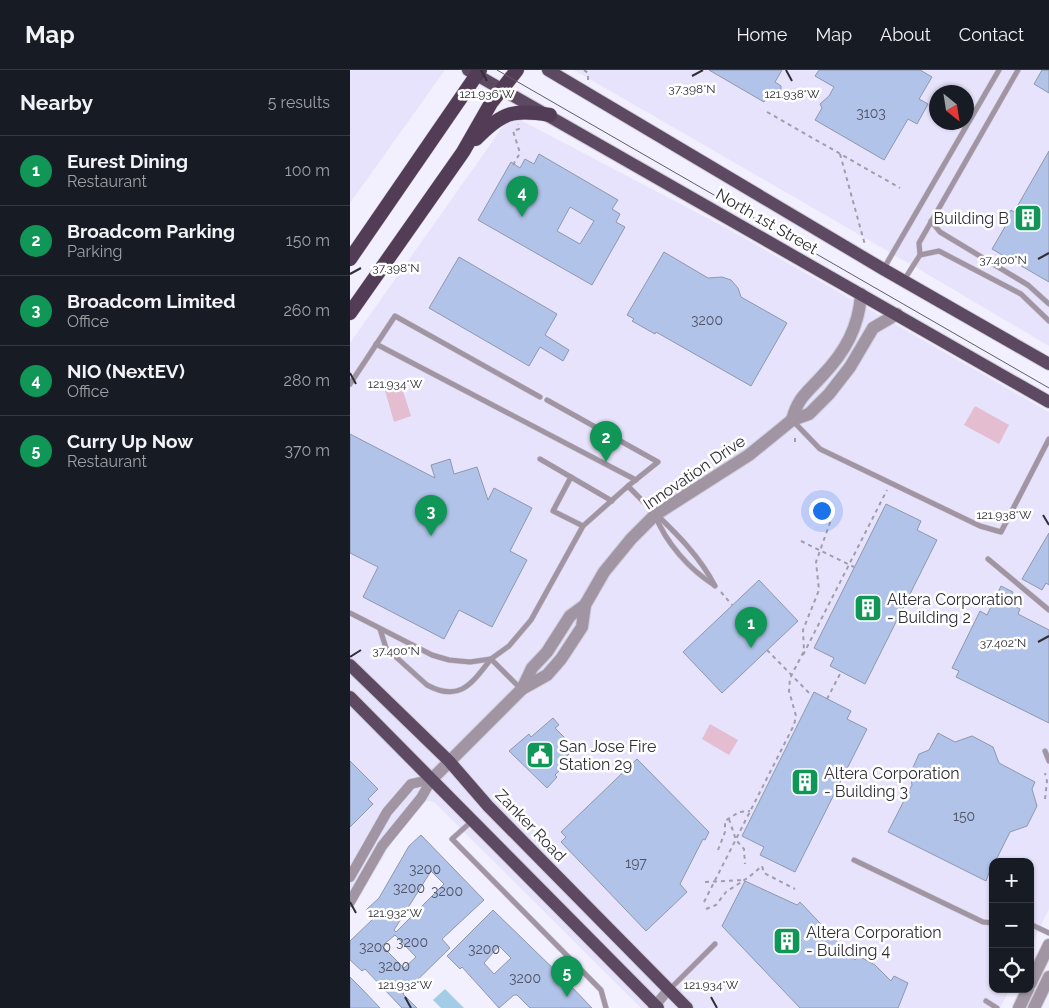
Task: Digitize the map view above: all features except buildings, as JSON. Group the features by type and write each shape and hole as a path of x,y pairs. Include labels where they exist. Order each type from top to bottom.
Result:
{"highway":[{"path":"350,313 463,152 491,102 517,70"},
{"path":"350,259 475,72"},
{"path":"463,152 490,124 505,114 529,111 550,115"}],"main road":[{"name":"North 1st Street","path":"548,70 883,269 1049,364"},
{"name":"North 1st Street","path":"475,72 1049,402"},
{"name":"Zanker Road","path":"350,666 449,761 488,806 687,1008"},
{"path":"350,697 432,778 653,1007"}],"street":[{"name":"Innovation Drive","path":"792,420 797,403 829,368 853,333 858,321 861,294"},
{"name":"Innovation Drive","path":"350,902 382,846 421,798 432,778 522,689 532,668 547,652 570,616 585,605 604,572 618,554 655,515 749,454 792,420 809,414 829,394 850,367 873,328 897,314"},
{"name":"Innovation Drive","path":"350,877 387,812 411,784 432,778"},
{"path":"1034,976 1049,946"},
{"path":"1034,1008 1049,977"},
{"path":"653,1007 669,990"},
{"path":"1019,1008 1026,993"}],"lane":[{"path":"883,269 999,70"},
{"path":"904,281 920,254 919,243 1018,70"},
{"path":"932,222 940,232 1028,285 1049,304"},
{"path":"920,254 939,250 1021,294 1049,321"},
{"path":"350,384 395,316 540,397"},
{"path":"376,344 636,480"},
{"path":"380,629 386,648 427,685 442,692 463,690 491,659 509,646 531,620 583,526 658,462 547,400"},
{"path":"792,420 820,449 980,526 1001,532 1049,438"},
{"path":"540,458 612,501"},
{"path":"571,477 552,511 583,526"},
{"path":"628,486 655,515 670,525 705,567 715,586"},
{"path":"655,515 661,532 696,574 715,586"},
{"path":"988,560 1049,610"},
{"path":"350,613 432,655 449,660 470,662 491,659"},
{"path":"491,659 522,689"},
{"path":"1045,751 1049,761"},
{"path":"472,820 452,839 600,990 606,1008"},
{"path":"854,860 983,922 989,923"},
{"path":"1034,926 1049,933"},
{"path":"669,990 715,944"},
{"path":"986,1001 997,1008"}],"path":[{"path":"584,70 588,73 588,82"},
{"path":"767,112 900,188"},
{"path":"513,165 520,153 513,131 519,129 517,121"},
{"path":"840,152 865,246"},
{"path":"704,902 794,725 794,706 788,685 790,678 850,565 890,483"},
{"path":"801,659 804,651 803,630 819,590 816,562 832,517"},
{"path":"800,541 854,567"},
{"path":"715,586 732,605"},
{"path":"768,650 812,696"},
{"path":"827,698 841,672"},
{"path":"1045,773 1047,781 1045,799"},
{"path":"718,850 725,832 725,821 739,812 750,811"},
{"path":"729,819 736,840 744,849 745,864"},
{"path":"706,909 716,905 726,892 749,878 762,866 764,873 795,889"},
{"path":"705,882 715,883 730,879 744,880"}],"shaded area":[{"path":"350,70 445,70 350,203"},
{"path":"574,70 1049,70 1049,346 922,271"},
{"path":"511,115 732,231 1049,412 1049,909 1034,939 1034,858 989,858 989,993 1008,993 1000,1008 641,1008 434,802 427,801 421,804 394,839 350,913 350,343"},
{"path":"400,382 411,416 394,422 384,387"},
{"path":"975,406 1009,425 999,444 964,425"},
{"path":"710,724 738,740 729,755 702,739"}],"water":[{"path":"445,989 464,1008 441,1008 433,1000"}],"tram line":[{"path":"497,70 1049,388"}],"place":[{"name":"NIO (NextEV)","path":"522,217"},
{"name":"Building B","path":"1028,218"},
{"name":"Broadcom Parking","path":"606,462"},
{"name":"Broadcom Limited","path":"431,536"},
{"name":"Altera Corporation - Building 2","path":"868,608"},
{"name":"Eurest Dining","path":"751,648"},
{"name":"San Jose Fire Station 29","path":"540,755"},
{"name":"Altera Corporation - Building 3","path":"805,782"},
{"name":"Altera Corporation - Building 4","path":"787,941"},
{"name":"Curry Up Now","path":"567,997"}]}
